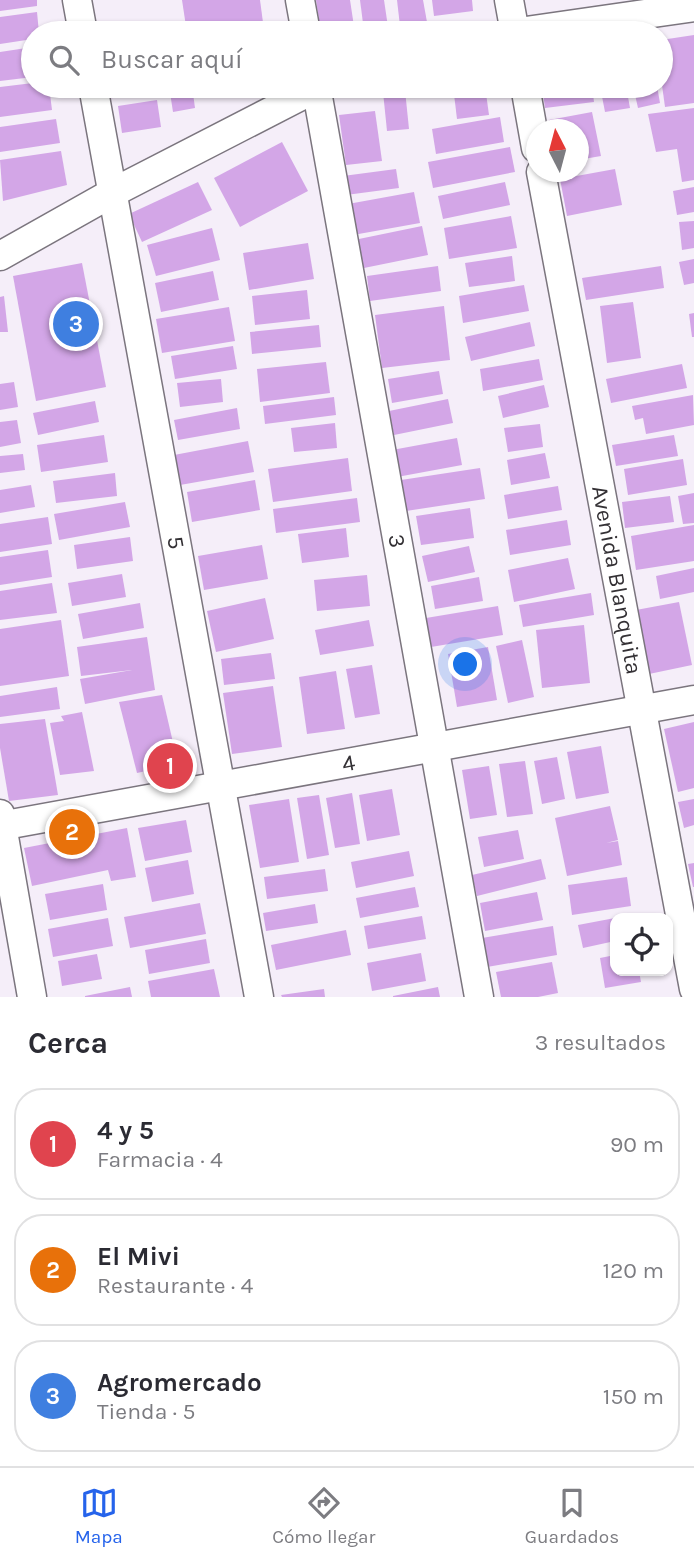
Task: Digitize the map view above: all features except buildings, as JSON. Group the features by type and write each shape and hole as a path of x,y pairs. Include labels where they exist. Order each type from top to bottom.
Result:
{"street":[{"path":"77,0 81,21"},
{"path":"300,0 304,21"},
{"path":"509,0 512,21"},
{"path":"597,21 694,7"},
{"name":"5","path":"95,98 260,997"},
{"path":"0,256 112,193 294,98"},
{"name":"3","path":"319,98 433,748 480,997"},
{"path":"527,98 531,119"},
{"name":"Avenida Blanquita","path":"543,182 694,989"},
{"name":"4","path":"1,822 220,786 694,699"},
{"path":"1,822 32,997"}],"place":[{"name":"Agromercado","path":"76,324"},
{"name":"4 y 5","path":"170,766"},
{"name":"El Mivi","path":"72,832"}]}
